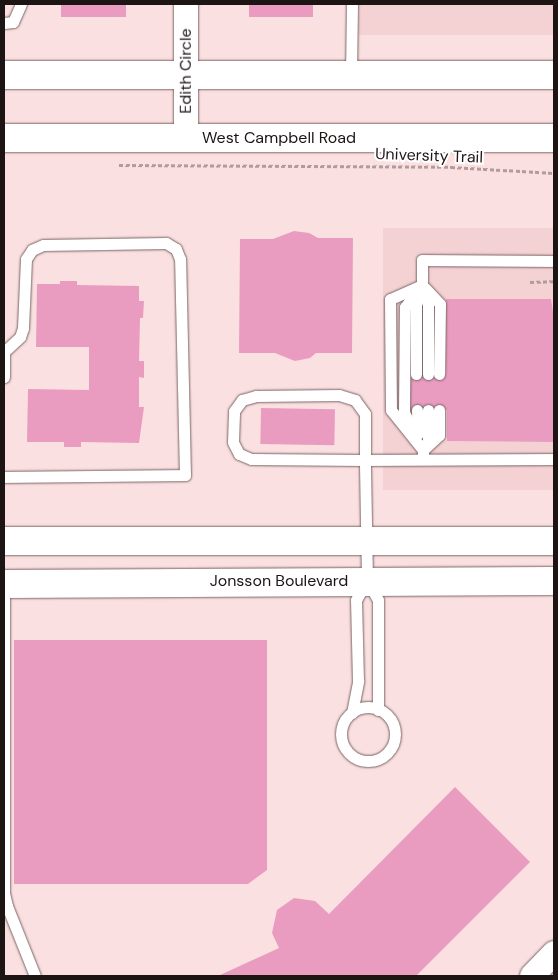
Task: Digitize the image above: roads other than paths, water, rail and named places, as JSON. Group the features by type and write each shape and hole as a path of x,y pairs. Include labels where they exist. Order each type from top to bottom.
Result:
{"main road":[{"path":"4,75 554,76"},
{"name":"West Campbell Road","path":"4,138 554,138"},
{"path":"4,541 554,541"},
{"name":"Jonsson Boulevard","path":"4,584 367,580 554,581"}],"street":[{"name":"Edith Circle","path":"186,4 186,138"},
{"path":"532,976 554,953"}],"lane":[{"path":"4,23 13,22 21,4"},
{"path":"351,75 352,4"},
{"path":"4,378 4,351 20,337 23,328 26,259 32,250 43,245 166,243 176,249 180,259 185,475 4,476"},
{"path":"422,285 440,304 428,374 416,305 422,285 422,260 554,261"},
{"path":"422,285 390,299 391,410 423,455"},
{"path":"422,285 405,307 404,412 423,455"},
{"path":"378,710 378,600 367,580 364,460 364,414 355,400 339,396 256,396 242,400 234,411 233,442 239,454 251,459 364,460 423,455 554,459"},
{"path":"428,410 439,434 423,455 417,430 428,410"},
{"path":"352,712 361,708 378,710 392,723 394,741 390,749 375,760 357,759 343,746 342,728 352,712 358,681 356,600 367,580"},
{"path":"4,590 4,893 6,906 35,976"}]}
